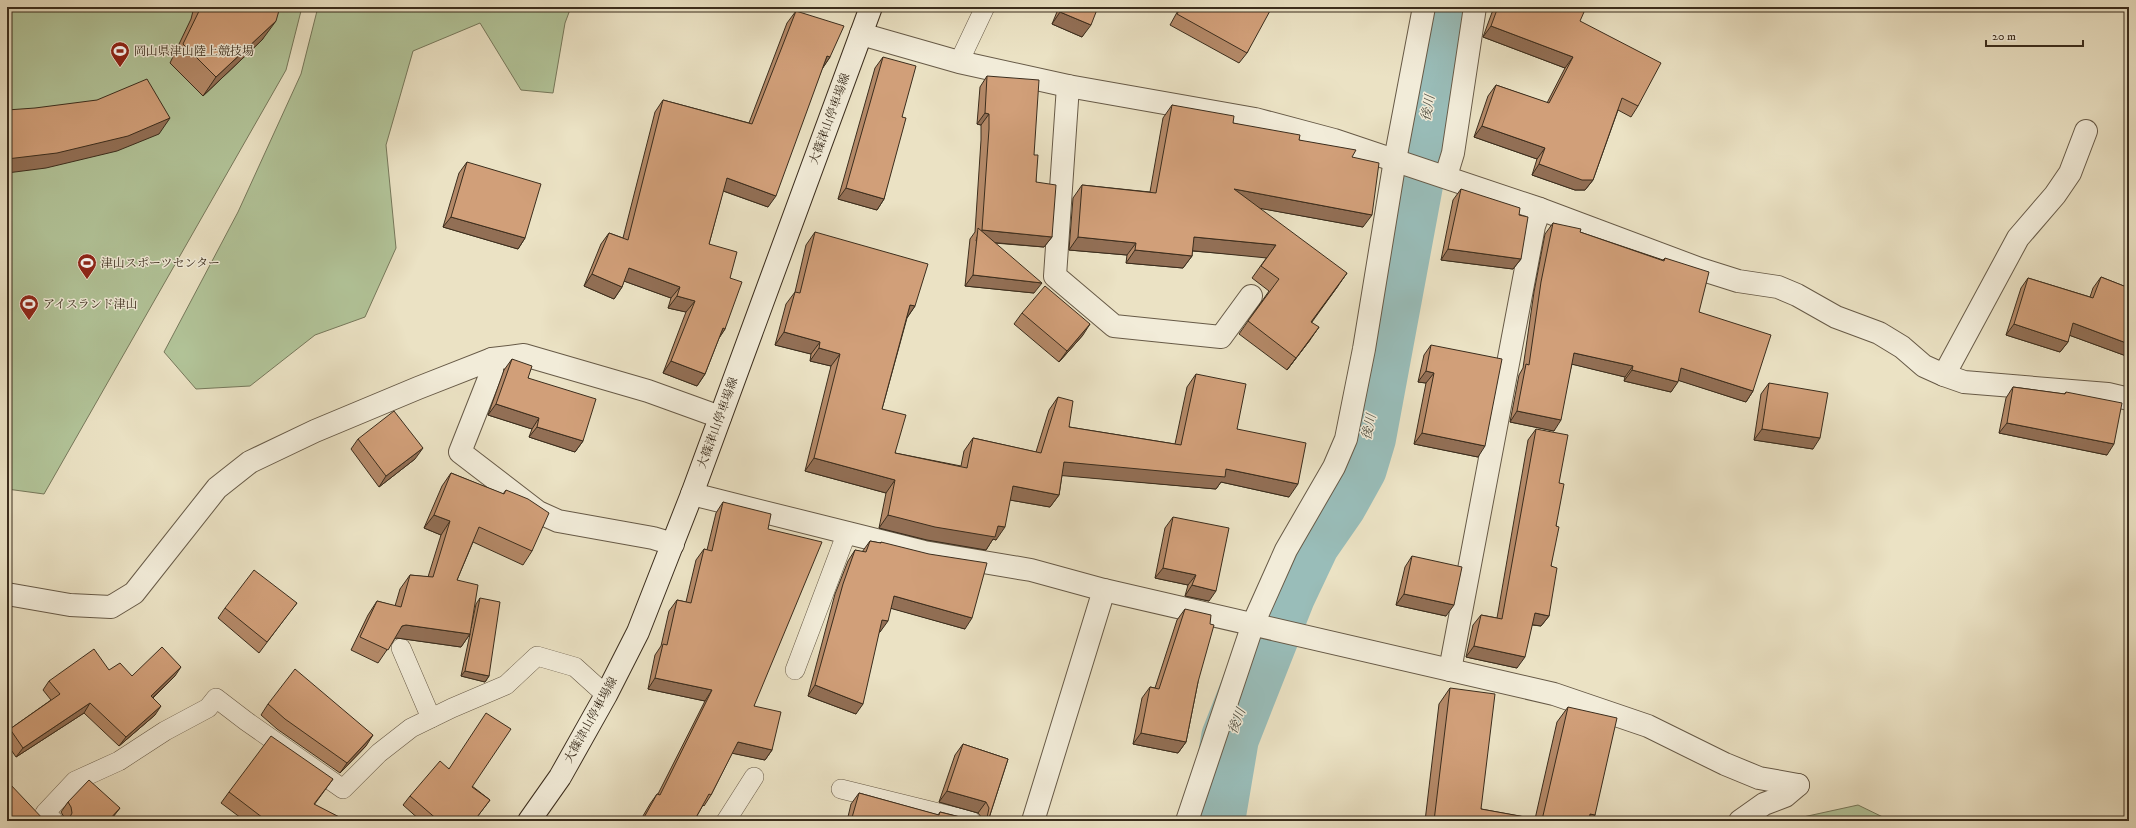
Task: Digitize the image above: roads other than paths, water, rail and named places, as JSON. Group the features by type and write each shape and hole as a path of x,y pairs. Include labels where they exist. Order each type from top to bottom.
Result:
{"street":[{"name":"大篠津山停車場線","path":"529,821 560,777 606,695 638,632 692,494 871,7"},
{"path":"1187,821 1286,550 1334,467 1346,439 1400,162 1424,7"},
{"path":"1436,173 1453,153 1475,7"},
{"path":"861,34 959,62 1068,86 1255,119 1334,140 1540,208 1700,269 1738,281 1778,287 1797,295 1836,317 1879,333 1902,347 1924,366 1964,382 2108,394 2129,399"},
{"path":"1068,86 1055,276 1114,326 1221,337 1251,296"},
{"path":"1944,375 2018,238 2055,195 2070,173 2086,131"},
{"path":"1450,670 1534,226 1540,208"},
{"path":"7,594 70,605 111,607 134,593 217,488 250,462 315,431 418,388 492,360 524,355 648,391 720,417"},
{"path":"492,360 492,371 460,452 538,512 558,521 653,538 673,544"},
{"path":"692,494 924,552 1031,570 1104,590 1554,694 1648,726 1725,764 1759,778 1798,785 1785,796 1764,804 1740,821"},
{"path":"1033,821 1104,590"}],"lane":[{"path":"959,62 985,7"},
{"path":"795,670 847,532"},
{"path":"402,648 431,718"},
{"path":"54,821 45,813 75,781 119,761 165,731 208,708 216,698 246,722 343,788 378,753 411,728 506,685 537,656 575,666 606,695"},
{"path":"726,821 754,777"},
{"path":"841,789 971,821"}],"waterway":[{"name":"後川","path":"1216,821 1230,738 1286,596 1311,543 1338,504 1358,468 1367,438 1447,7"}],"place":[{"name":"岡山県津山陸上競技場","path":"120,68"},
{"name":"津山スポーツセンター","path":"87,280"},
{"name":"アイスランド津山","path":"29,321"}]}
